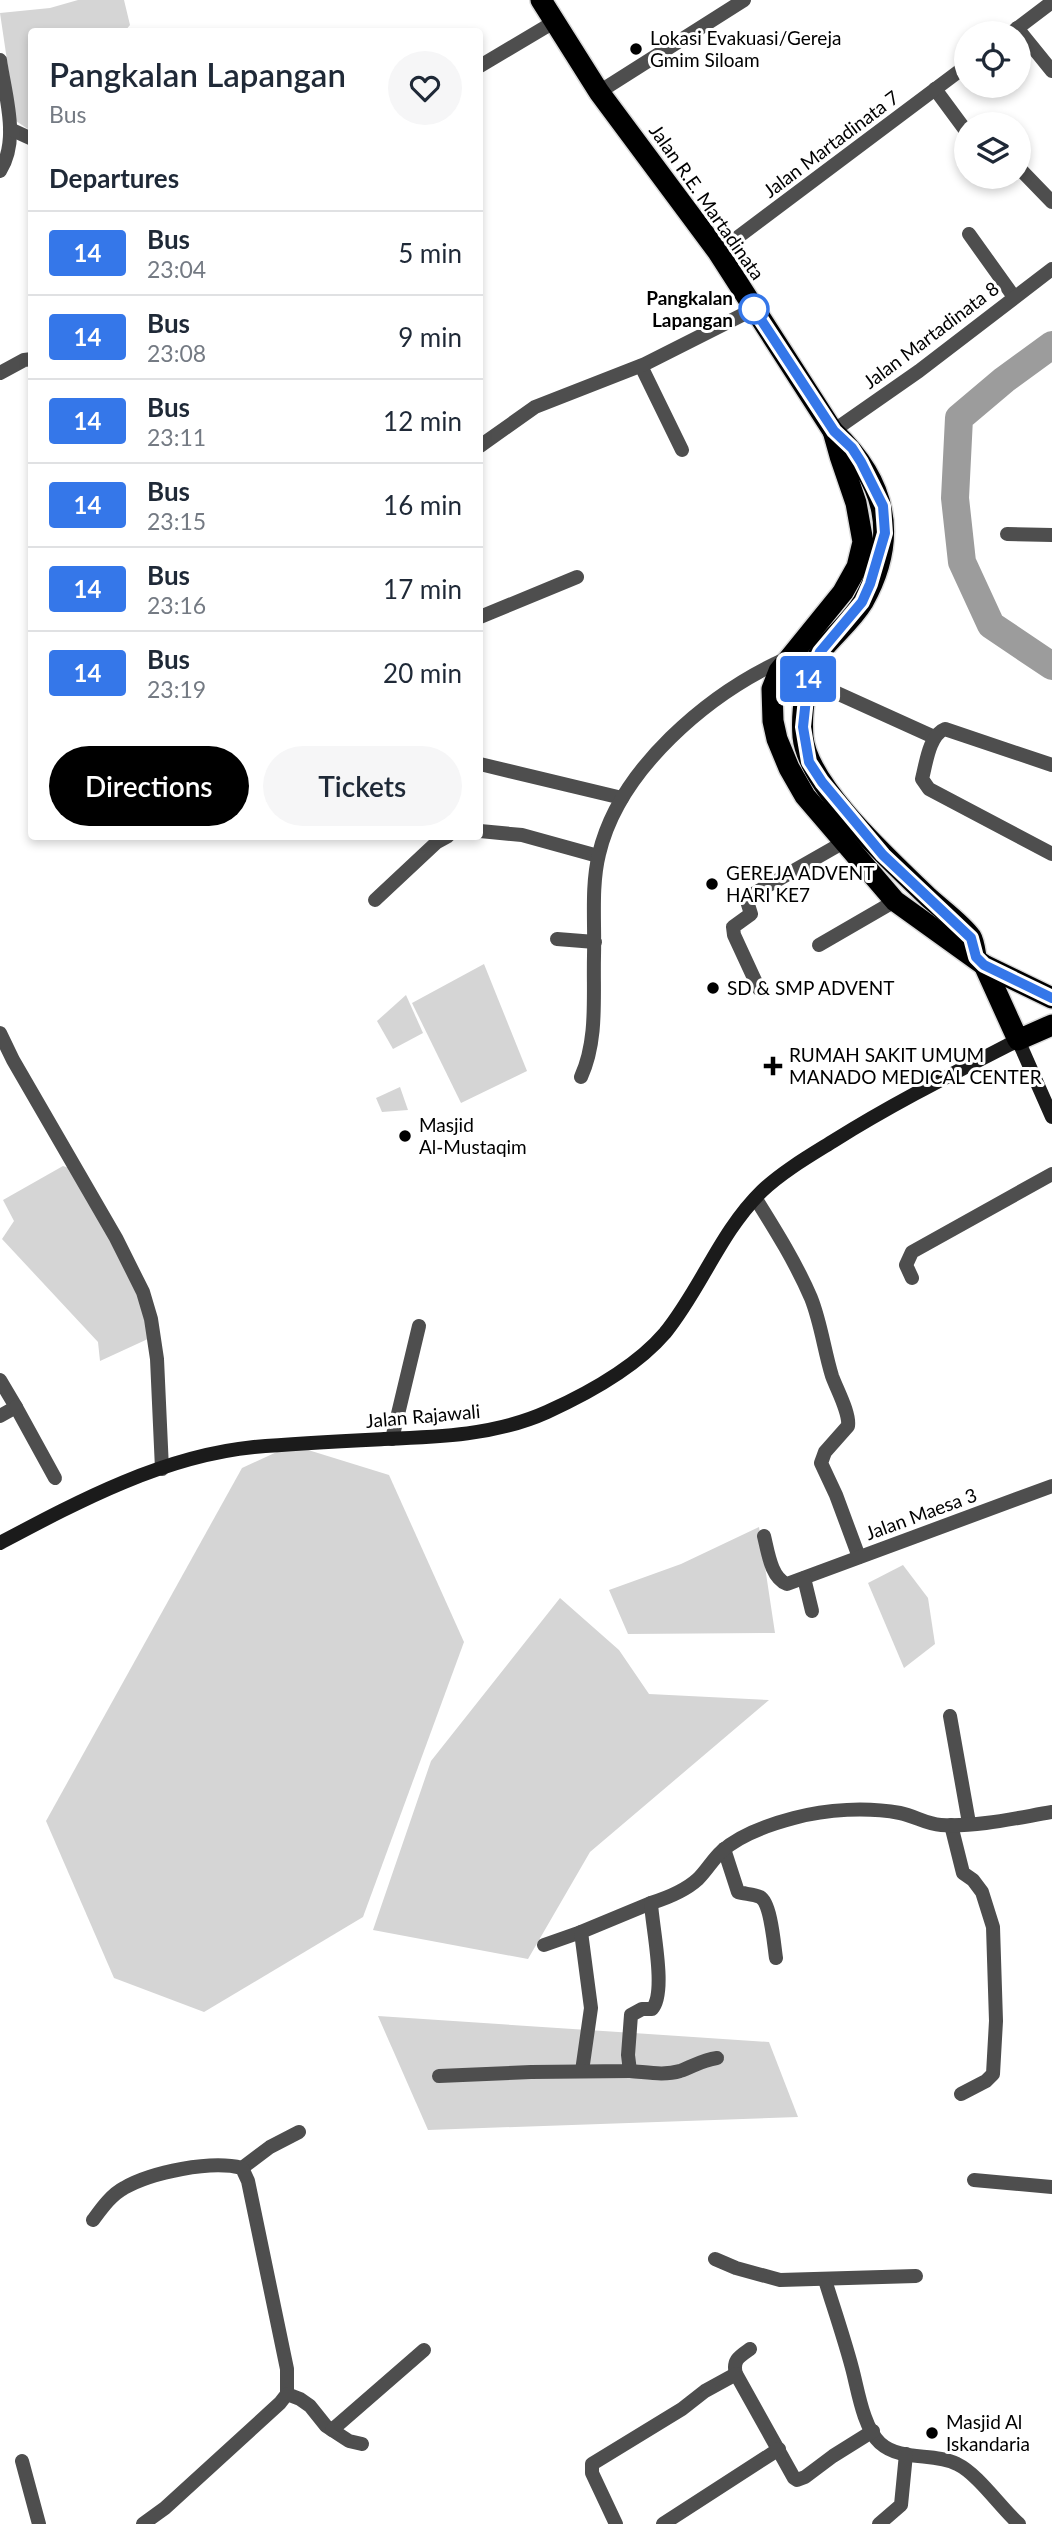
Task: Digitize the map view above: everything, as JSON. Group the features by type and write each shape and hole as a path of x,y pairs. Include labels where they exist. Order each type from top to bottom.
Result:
{"highway":[{"name":"Jalan R.E. Martadinata","path":"541,0 599,92 718,252 834,431 852,448 877,492 883,506 885,533 877,565 862,602 820,652 808,680 803,727 809,762 822,782 883,855 971,938 980,961"},
{"name":"Jalan R.E. Martadinata","path":"834,431 856,503 863,542 857,567 844,593 779,671 772,689 773,721 777,739 804,796 895,901 980,961"},
{"path":"980,961 1052,998"},
{"path":"980,961 1018,1040 1052,1025"}],"street":[{"path":"599,92 744,0"},
{"path":"1026,21 1048,2"},
{"path":"483,63 554,22"},
{"path":"1031,49 1052,71"},
{"path":"0,60 10,129 10,150 0,171"},
{"name":"Jalan Martadinata 7","path":"718,252 954,75"},
{"path":"935,89 954,115"},
{"path":"10,129 28,137"},
{"path":"1031,180 1052,202"},
{"path":"970,234 1014,297"},
{"name":"Jalan Martadinata 8","path":"834,431 919,371 1052,269"},
{"path":"483,444 535,407 641,366 754,309"},
{"path":"0,373 28,360"},
{"path":"641,366 682,450"},
{"path":"1007,534 1052,535"},
{"path":"483,616 577,577"},
{"path":"581,1077 589,1059 593,1022 598,856 609,822 622,798 653,756 739,683 805,651 820,652"},
{"path":"808,680 934,737"},
{"path":"1052,765 941,730 934,737 922,779 929,789 1052,854"},
{"path":"483,765 622,798"},
{"path":"483,831 522,835 598,856"},
{"path":"375,900 441,840"},
{"path":"759,989 734,935 733,927 751,914 746,898 844,842"},
{"path":"820,945 895,901"},
{"path":"557,939 595,942"},
{"path":"0,1033 116,1238 143,1292 151,1319 157,1359 162,1469"},
{"path":"1018,1040 1052,1117"},
{"name":"Jalan Rajawali","path":"0,1543 71,1505 162,1469 215,1453 253,1447 444,1437 519,1423 547,1412 594,1388 646,1353 665,1333 712,1258 764,1190 804,1160 866,1121 1018,1040"},
{"path":"912,1278 906,1265 912,1252 1052,1174"},
{"path":"756,1199 797,1268 811,1299 823,1335 827,1360 849,1420 848,1426 825,1452 821,1463 859,1557"},
{"path":"392,1439 419,1326"},
{"path":"0,1380 55,1478"},
{"path":"0,1416 16,1407"},
{"name":"Jalan Maesa 3","path":"804,1578 1052,1486"},
{"path":"764,1536 772,1567 784,1584 804,1578 812,1611"},
{"path":"950,1716 969,1824"},
{"path":"544,1945 684,1889 699,1878 724,1849 758,1830 795,1817 846,1811 902,1813 931,1824 951,1825 1052,1812"},
{"path":"951,1825 962,1871 982,1892 995,1936 996,2021 993,2074 986,2081 961,2094"},
{"path":"724,1849 738,1892 764,1900 776,1958"},
{"path":"630,2071 631,2015 642,2009 652,2009 657,2000 657,1949 651,1903"},
{"path":"581,1932 591,2008 582,2071"},
{"path":"439,2076 582,2071 665,2074 717,2058"},
{"path":"93,2220 115,2194 139,2180 182,2170 221,2166 242,2168 270,2147 299,2132"},
{"path":"144,2524 287,2394 287,2369 248,2181 242,2168"},
{"path":"974,2180 1052,2187"},
{"path":"715,2259 736,2268 780,2280 916,2276"},
{"path":"825,2280 860,2403 880,2443 906,2454 945,2459 961,2465 1019,2524"},
{"path":"750,2349 736,2360 736,2374 791,2474 797,2480 873,2431"},
{"path":"332,2430 424,2350"},
{"path":"616,2524 592,2473 592,2464 682,2409 705,2390 736,2374"},
{"path":"287,2394 304,2401 332,2430 349,2441 362,2444"},
{"path":"663,2524 779,2449"},
{"path":"880,2524 901,2505 906,2454"},
{"path":"22,2461 39,2524"}],"shaded area":[{"path":"78,0 124,0 130,25 128,28 28,28 28,129 16,121 0,13 50,8"},
{"path":"484,964 527,1071 461,1103 412,1003"},
{"path":"406,995 423,1033 393,1049 377,1021"},
{"path":"400,1087 408,1110 382,1112 376,1098"},
{"path":"63,1166 72,1169 139,1292 150,1338 100,1361 98,1342 2,1239 14,1221 3,1200"},
{"path":"292,1445 389,1475 464,1642 363,1917 204,2012 114,1978 46,1821 242,1468"},
{"path":"759,1527 775,1633 628,1634 609,1590 681,1564"},
{"path":"903,1565 928,1598 935,1644 904,1668 868,1583"},
{"path":"560,1598 619,1650 649,1694 769,1700 590,1852 528,1959 373,1930 431,1761"},
{"path":"378,2016 769,2042 798,2117 428,2130"}],"waterway":[{"path":"1052,345 1004,380 959,418 955,498 962,562 991,625 1052,666"}],"bus line":[{"name":"14","path":"754,309 834,431 852,448 883,506 885,533 870,584 850,619 820,652 808,680 803,738 809,762 822,782 883,855 971,938 976,957 984,965 1052,998"}],"place":[{"name":"Lokasi Evakuasi/Gereja Gmim Siloam","path":"636,49"},
{"name":"Pangkalan Lapangan","path":"754,309"},
{"name":"GEREJA ADVENT HARI KE7","path":"712,884"},
{"name":"SD & SMP ADVENT","path":"713,988"},
{"name":"RUMAH SAKIT UMUM MANADO MEDICAL CENTER","path":"773,1066"},
{"name":"Masjid Al-Mustaqim","path":"405,1136"},
{"name":"Masjid Al Iskandaria","path":"932,2433"}]}
